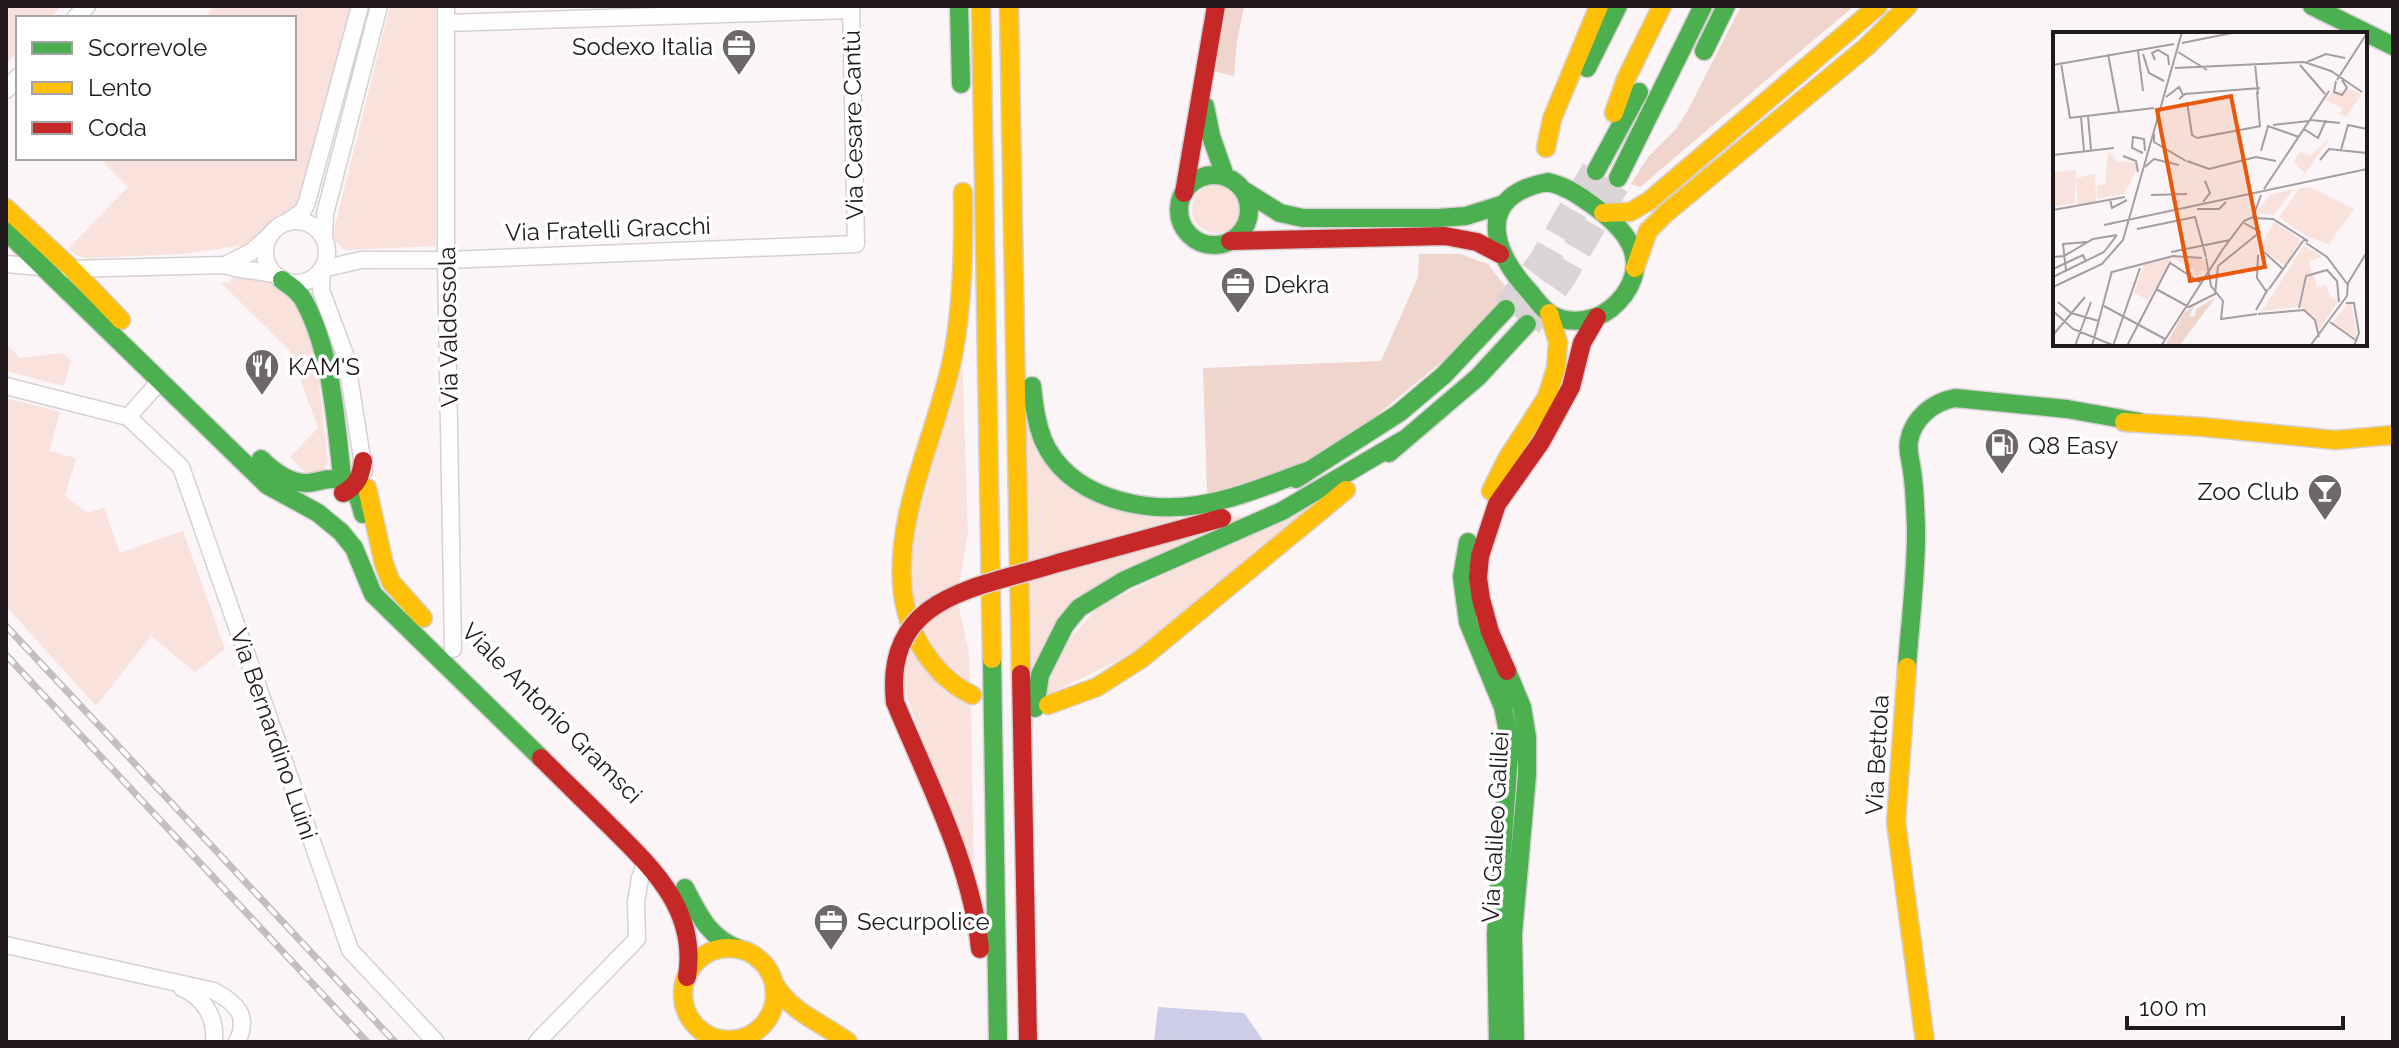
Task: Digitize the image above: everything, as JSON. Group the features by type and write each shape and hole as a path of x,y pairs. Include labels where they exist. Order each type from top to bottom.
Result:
{"main road":[{"path":"959,6 961,104"},
{"path":"981,6 998,1042"},
{"path":"1009,6 1028,1042"},
{"path":"1216,6 1180,203 1180,215 1190,235 1211,245 1230,241 1445,236 1477,242 1500,254"},
{"path":"1599,6 1552,119 1556,166 1623,231 1635,268"},
{"path":"1519,191 1533,184 1548,182 1556,166 1558,126 1618,6"},
{"path":"1605,153 1626,79 1662,6"},
{"path":"1596,171 1682,6"},
{"path":"1618,178 1703,6"},
{"path":"1698,62 1726,6"},
{"path":"1603,213 1630,212 1649,201 1878,6"},
{"path":"1504,204 1497,221 1496,235 1500,254 1513,275 1549,313 1569,322 1597,317 1617,305 1627,294 1648,231 1666,213 1865,48 1908,6"},
{"path":"2312,6 2358,32"},
{"path":"2367,36 2393,46"},
{"path":"2367,39 2393,59"},
{"path":"1202,91 1211,136 1225,176"},
{"path":"1628,160 1678,96"},
{"path":"1184,193 1190,184 1202,177 1225,176 1280,213 1303,218 1439,218 1466,216 1504,204 1556,166"},
{"path":"963,178 963,271 954,351 906,529 901,555 901,582 912,632 922,652 957,689 972,695"},
{"path":"1230,241 1240,233 1247,221 1249,205 1243,190"},
{"path":"6,208 73,270 274,471 297,482 346,486"},
{"name":"Viale Antonio Gramsci","path":"6,231 267,485 323,517 345,537 356,554"},
{"path":"278,277 304,300 327,361 346,486"},
{"path":"989,1042 977,918 963,867 895,702 893,675 897,655 914,621 945,598 967,590 1224,517 1265,500 1399,413 1444,375 1506,309"},
{"name":"Via Galileo Galilei","path":"1498,1042 1496,934 1510,742 1503,707 1468,622 1462,577 1464,552 1477,514 1507,459 1547,397 1556,368 1558,342 1549,313"},
{"name":"Via Galileo Galilei","path":"1515,1042 1513,934 1527,775 1527,737 1522,707 1490,632 1481,599 1478,578 1480,556 1497,504 1541,442 1571,387 1582,343 1597,317"},
{"path":"1033,322 1032,401 1038,426 1045,445 1061,470 1082,486 1136,506 1184,507 1239,495 1310,470"},
{"path":"1048,705 1071,700 1108,683 1153,651 1478,377 1527,324"},
{"name":"Via Bettola","path":"1925,1042 1896,822 1916,529 1912,470 1927,427 1955,410 1968,408 2066,419 2140,422 2335,440 2393,435"},
{"path":"1042,1042 1033,730 1040,675 1065,625 1079,608 1125,580 1282,511 1403,440"},
{"path":"267,485 298,495 322,496 360,476 363,461"},
{"name":"Viale Antonio Gramsci","path":"346,486 356,554 373,594 646,862 667,888 682,919 690,957 687,977"},
{"name":"Viale Antonio Gramsci","path":"346,486 359,495 372,554 387,586 653,848 679,878 699,918 713,936 739,949"},
{"path":"699,1042 684,998 687,977 696,962 710,952 724,948 751,953 762,961 781,997 848,1042"},
{"path":"751,1035 768,1019 773,1007 774,983"},
{"path":"691,1019 702,1030 719,1038 735,1039 751,1035 774,1022 794,1022 830,1042"}],"street":[{"path":"225,265 251,252 278,227 303,211 360,6"},
{"path":"6,264 73,270 225,265 295,283 315,277 327,258 325,214 379,6"},
{"path":"446,14 614,18 851,8"},
{"name":"Via Cesare Cantù","path":"851,8 856,244"},
{"name":"Via Valdossola","path":"446,14 446,260 453,649"},
{"path":"286,223 309,223 325,242"},
{"path":"269,236 265,255 278,277"},
{"name":"Via Fratelli Gracchi","path":"325,242 342,255 361,260"},
{"name":"Via Fratelli Gracchi","path":"322,269 361,260 446,260 856,244"},
{"path":"322,269 321,290 346,357 363,461"},
{"path":"6,386 128,417 161,380"},
{"name":"Via Bernardino Luini","path":"128,417 175,460 188,483 350,950 436,1042"},
{"path":"537,1042 637,939 636,902 646,862"},
{"path":"6,945 214,991 234,1004 240,1012 243,1029 237,1042"},
{"path":"173,984 188,990 203,1002 212,1018 214,1042"}],"shaded area":[{"path":"6,6 61,6 52,16 16,16 16,53 8,62"},
{"path":"215,6 353,6 301,200 293,211 246,245 181,254 85,258 76,255 69,248 128,187 101,160 296,160 296,16 205,16"},
{"path":"390,6 436,6 436,246 344,250 332,237"},
{"path":"1220,6 1244,6 1234,76 1209,70"},
{"path":"1741,6 1854,6 1640,187 1631,184 1648,157 1675,130 1688,110"},
{"path":"1216,185 1233,192 1240,209 1233,226 1216,233 1199,226 1192,209 1199,192"},
{"path":"1419,254 1460,254 1488,264 1505,286 1506,309 1310,470 1207,494 1203,368 1381,361 1418,277"},
{"path":"234,276 263,278 293,299 316,355 328,463 324,469 309,476 290,457 318,428 290,351 221,283 229,283"},
{"path":"6,344 20,358 62,353 71,360 64,386 6,371"},
{"path":"962,351 968,534 959,585 959,607 969,653 970,683 934,653 909,589 908,556"},
{"path":"6,398 60,412 49,451 76,458 65,496 87,513 104,508 120,553 183,531 225,649 195,672 151,636 96,706 6,606"},
{"path":"1027,423 1039,458 1182,520 1260,515 1141,565 1031,667"},
{"path":"1339,488 1140,650 1045,696 1061,649 1098,607"},
{"path":"909,646 971,707 974,878 901,681"}],"water":[{"path":"1158,1007 1244,1013 1263,1040 1154,1042"}],"tunnel":[{"path":"1506,309 1542,264 1596,171"},
{"path":"1527,324 1561,277 1618,178"}],"railway":[{"path":"6,626 395,1042"},
{"path":"6,655 367,1042"}],"traffic: fast":[{"path":"959,6 961,84"},
{"path":"1587,68 1618,6"},
{"path":"1618,178 1703,6"},
{"path":"1704,51 1726,6"},
{"path":"2312,6 2365,32"},
{"path":"2367,33 2393,46"},
{"path":"1596,171 1639,92"},
{"path":"1205,106 1211,136 1225,176"},
{"path":"1214,175 1239,185 1249,210 1239,235 1214,245 1189,235 1179,210 1189,185 1214,175"},
{"path":"1548,182 1586,200 1613,222 1630,243 1635,267 1632,281 1612,308 1596,317 1569,320 1546,311 1515,274 1498,241 1500,211 1509,198 1548,182"},
{"path":"1243,190 1280,213 1303,218 1439,218 1466,216 1504,204"},
{"path":"6,231 267,485 318,513 341,532 354,548 373,594 541,758"},
{"path":"282,280 302,297 322,345 332,394 344,493"},
{"path":"1296,479 1399,413 1444,375 1506,309"},
{"path":"1389,453 1478,377 1527,324"},
{"path":"1032,386 1043,440 1055,460 1088,488 1109,497 1154,507 1198,505 1241,495 1310,470"},
{"path":"1907,667 1916,543 1909,445 1911,433 1925,412 1955,398 2067,409 2140,422"},
{"path":"1035,708 1040,675 1065,625 1079,608 1125,580 1282,511 1403,440"},
{"path":"261,459 293,481 306,483 332,479 345,482 357,495 363,514"},
{"path":"1468,542 1462,577 1468,622 1503,707 1510,742 1496,934 1498,1042"},
{"path":"992,659 998,1042"},
{"path":"1507,671 1522,707 1527,737 1527,775 1513,934 1515,1042"},
{"path":"685,888 712,932 739,949"}],"traffic: slow":[{"path":"981,6 992,659"},
{"path":"1009,6 1021,674"},
{"path":"1546,148 1552,119 1599,6"},
{"path":"1614,113 1626,79 1662,6"},
{"path":"1603,213 1630,212 1649,201 1878,6"},
{"path":"1635,268 1648,231 1666,213 1865,48 1908,6"},
{"path":"963,192 962,271 954,350 912,499 904,537 902,574 906,611 920,645 942,674 972,695"},
{"path":"6,208 121,320"},
{"path":"1491,491 1507,459 1547,397 1556,368 1558,342 1549,313"},
{"path":"2124,422 2335,440 2393,435"},
{"path":"367,488 391,582 423,618"},
{"path":"1048,705 1097,687 1141,659 1346,490"},
{"path":"1907,667 1896,822 1925,1042"},
{"path":"729,948 747,952 761,962 771,976 775,994 771,1012 761,1026 747,1036 729,1040 711,1036 697,1026 687,1012 683,994 687,976 697,962 711,952 729,948"},
{"path":"774,983 789,1002 848,1042"}],"traffic: jam":[{"path":"1184,193 1216,6"},
{"path":"1230,241 1445,236 1477,242 1500,254"},
{"path":"1507,671 1490,632 1481,599 1478,578 1480,556 1497,504 1541,442 1571,387 1582,343 1597,317"},
{"path":"343,493 358,480 363,461"},
{"path":"1058,563 1222,518"},
{"path":"895,702 895,666 904,638 920,617 942,601 969,589 1058,563"},
{"path":"1021,674 1028,1042"},
{"path":"895,702 958,854 968,886 980,949"},
{"path":"541,758 640,857 668,892 685,931 689,953 687,977"}],"place":[{"name":"Sodexo Italia","path":"739,77"},
{"name":"Dekra","path":"1238,315"},
{"name":"KAM'S","path":"262,397"},
{"name":"Q8 Easy","path":"2002,476"},
{"name":"Zoo Club","path":"2325,522"},
{"name":"Securpolice","path":"831,952"}]}
